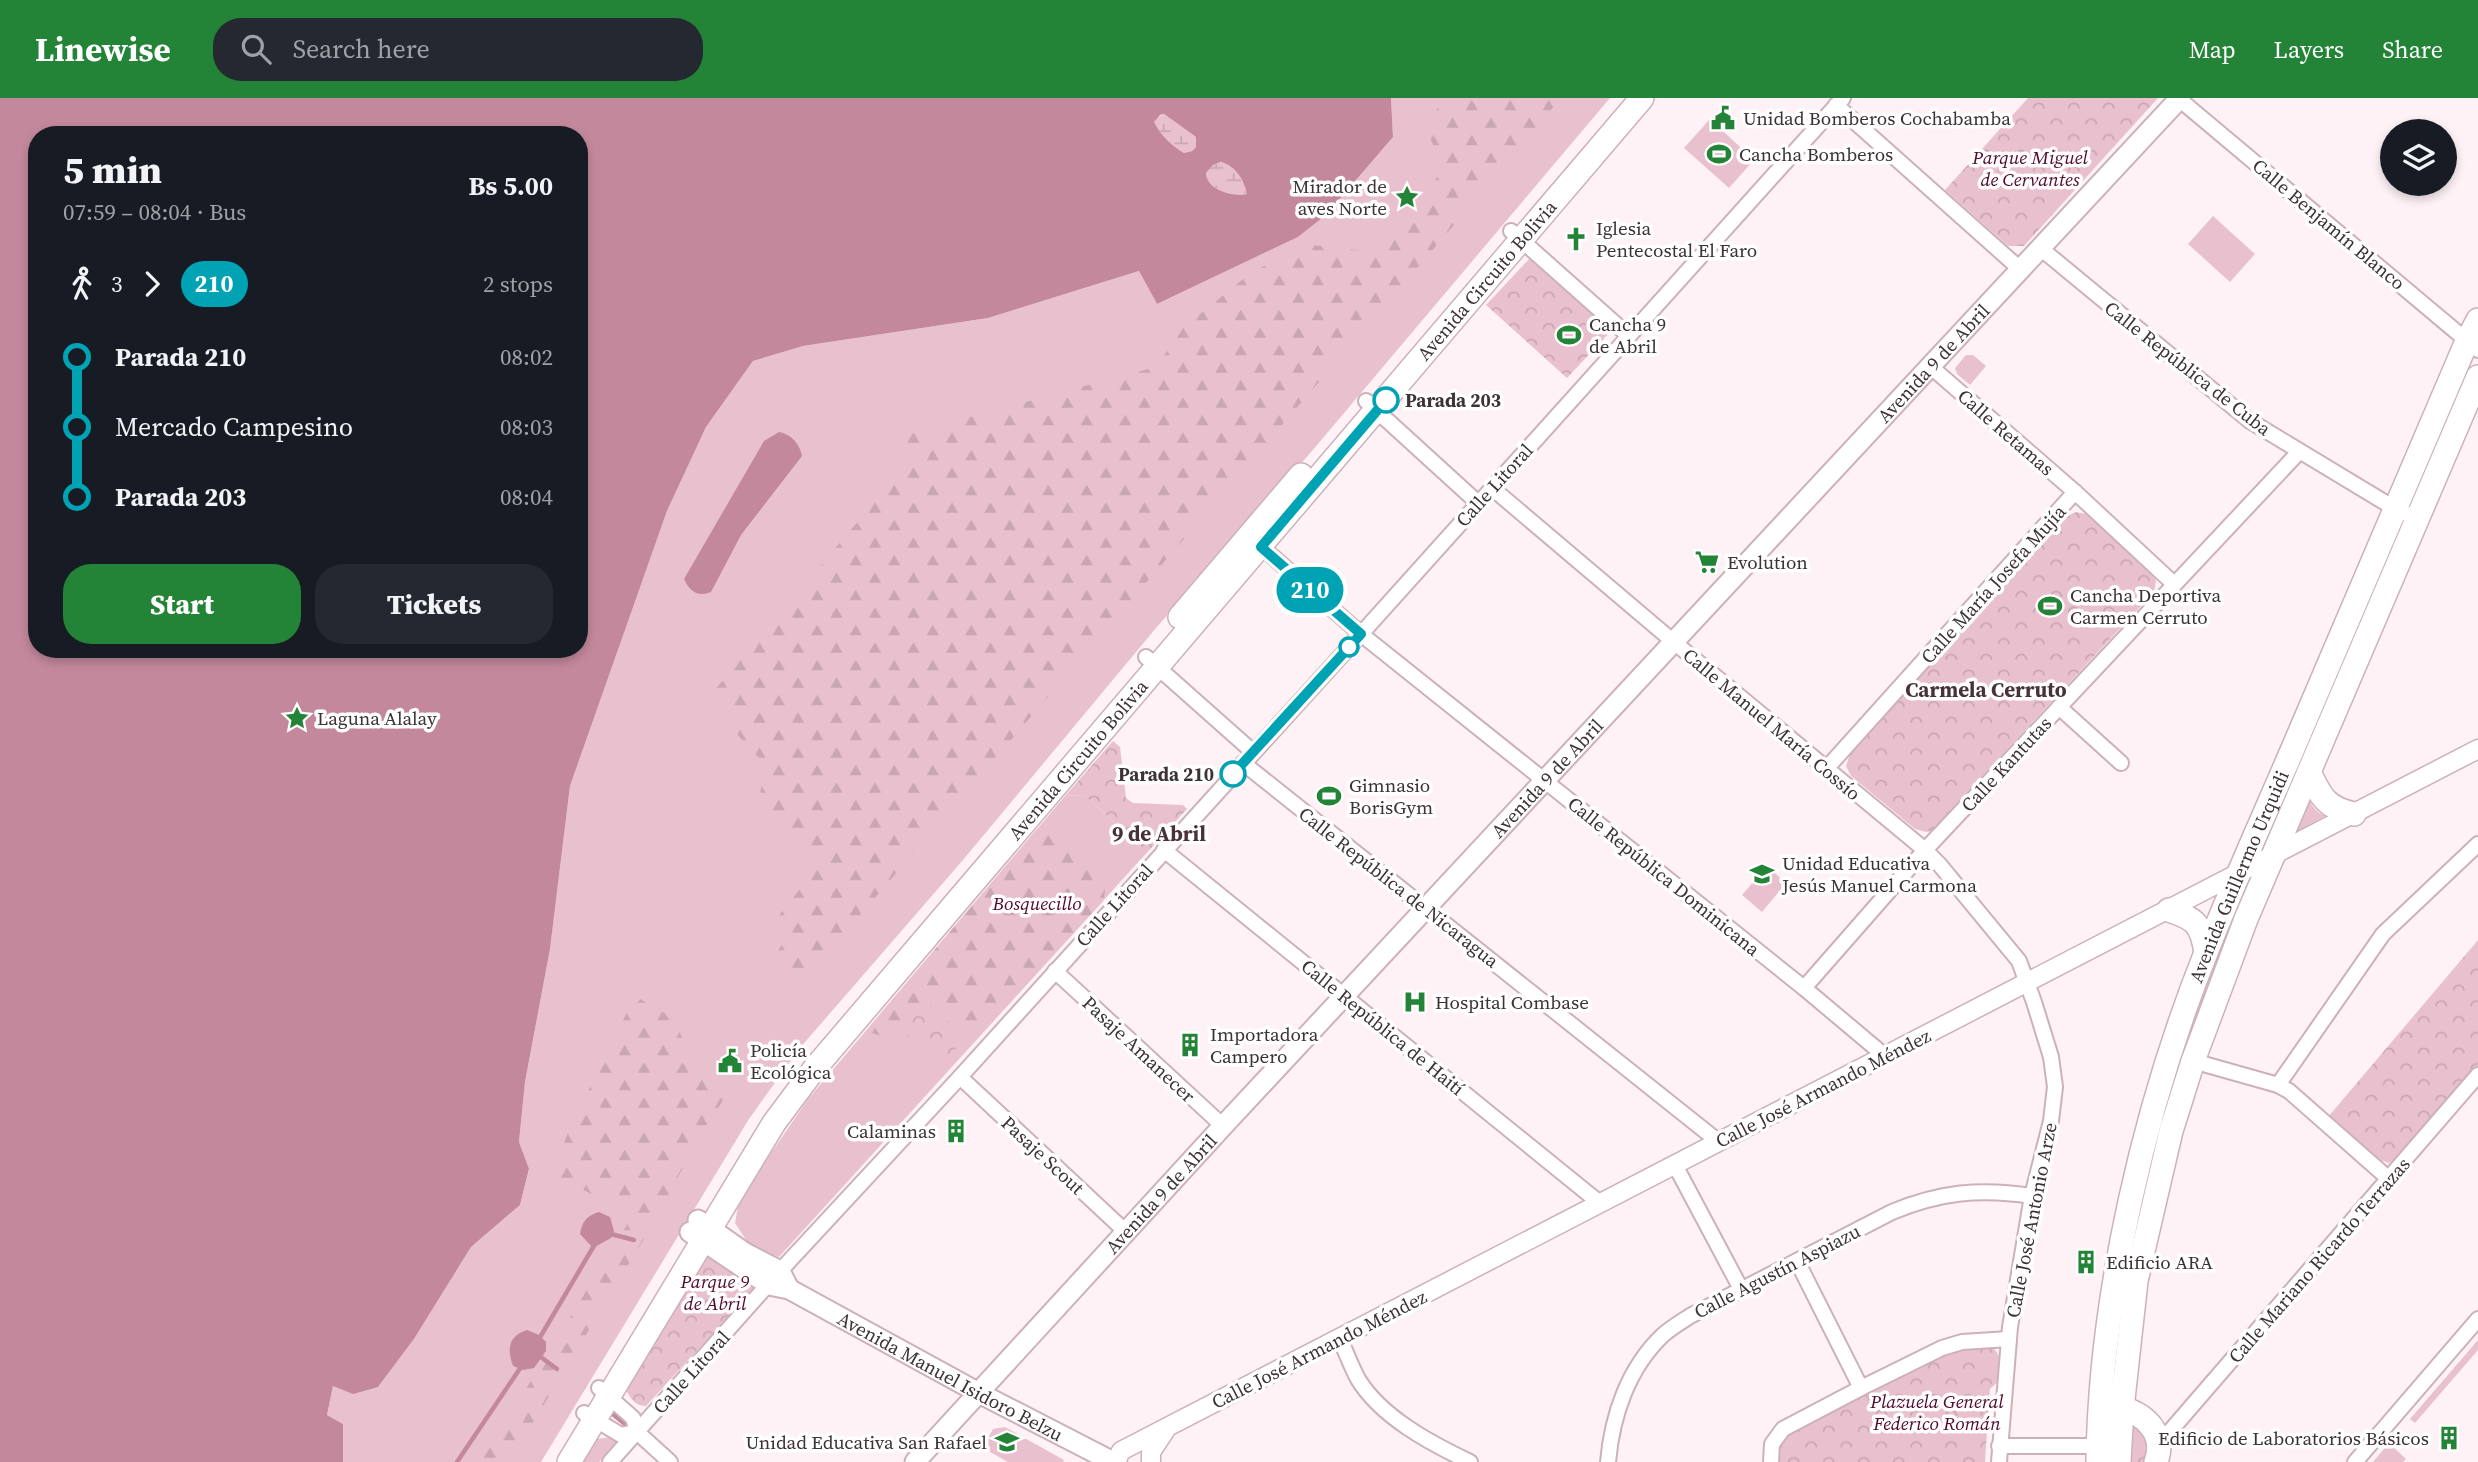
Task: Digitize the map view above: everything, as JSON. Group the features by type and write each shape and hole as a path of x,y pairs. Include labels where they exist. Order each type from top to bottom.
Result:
{"main road":[{"name":"Avenida Circuito Bolivia","path":"569,1462 590,1416 700,1230 815,1068 1151,662 1516,235 1625,98"},
{"name":"Avenida Circuito Bolivia","path":"1516,235 1642,98"},
{"name":"Avenida 9 de Abril","path":"915,1462 1223,1126 2180,98"},
{"name":"Avenida Guillermo Urquidi","path":"2098,1454 2102,1382 2112,1298 2136,1180 2164,1078 2206,952 2395,508 2472,345 2478,320"},
{"name":"Avenida Guillermo Urquidi","path":"2119,1462 2136,1282 2171,1131 2193,1061 2246,919 2478,377"},
{"path":"2309,772 2319,794 2327,803 2339,811 2354,814"},
{"path":"2169,910 2188,916 2197,924 2203,934 2206,952"},
{"name":"Avenida Manuel Isidoro Belzu","path":"700,1230 779,1282 979,1393 1115,1462"},
{"path":"2122,1408 2136,1412 2155,1430 2157,1453"},
{"name":"Avenida Circuito Bolivia","path":"553,1462 590,1416"}],"street":[{"name":"Calle Benjamín Blanco","path":"2180,98 2472,345"},
{"path":"1840,102 2020,269"},
{"name":"Calle Litoral","path":"610,1462 779,1282 1055,971 1840,102"},
{"path":"1516,235 1628,335"},
{"name":"Calle República de Cuba","path":"2039,247 2250,421 2417,519"},
{"name":"Calle Retamas","path":"1930,366 2075,492 2174,584"},
{"path":"1371,406 1478,503"},
{"name":"Calle Kantutas","path":"1804,988 1925,850 2299,452"},
{"name":"Calle Manuel María Cossío","path":"1492,488 1925,850 2019,961 2028,982"},
{"name":"Calle María Josefa Mujía","path":"1826,769 2075,492"},
{"name":"Calle República Dominicana","path":"1255,541 1361,634 1546,780 1885,1056"},
{"path":"1151,662 1253,752"},
{"path":"2059,707 2121,763"},
{"name":"Calle José Armando Méndez","path":"1115,1462 1121,1451 2478,750"},
{"name":"Calle República de Nicaragua","path":"1243,764 1719,1142"},
{"path":"2278,1085 2383,934 2478,844"},
{"name":"Calle República de Haití","path":"1164,850 1601,1204"},
{"name":"Pasaje Amanecer","path":"1055,971 1223,1126"},
{"name":"Calle José Antonio Arze","path":"1999,1462 1998,1446 2009,1339 2032,1196 2051,1121 2055,1087 2051,1057 2028,982"},
{"path":"2193,1061 2278,1085 2290,1091 2389,1179"},
{"name":"Calle Mariano Ricardo Terrazas","path":"2157,1453 2478,1075"},
{"name":"Pasaje Scout","path":"960,1077 1126,1232"},
{"path":"1675,1165 1741,1289"},
{"name":"Calle Agustín Aspiazu","path":"1608,1462 1611,1432 1620,1401 1639,1365 1662,1336 1689,1316 1892,1212 1923,1199 1964,1193 2006,1192 2032,1196"},
{"path":"1797,1261 1861,1388"},
{"path":"2355,1462 2478,1319"},
{"path":"1340,1339 1358,1378 1372,1398 1407,1427 1470,1462"},
{"path":"1771,1462 1772,1444 1783,1429 1861,1388 1952,1345 1985,1339 2009,1339"},
{"path":"604,1392 633,1418 637,1432 670,1462"},
{"path":"590,1416 621,1435 637,1432"},
{"path":"1151,1462 1151,1452 1168,1428"},
{"path":"1998,1446 2098,1454"}],"green space":[{"path":"1391,98 1610,98 1312,451 1156,628 963,860 799,1049 749,1119 541,1462 343,1462 343,1424 327,1415 333,1386 378,1387 414,1339 471,1247 520,1205 529,1170 519,1142 525,1082 550,949 570,786 667,511 706,427 753,361 803,346 988,318 1139,271 1157,304 1298,237 1326,215 1393,137"},
{"path":"1446,98 1561,98 806,978 782,975 774,957 792,929 777,918 815,870 785,835 757,813 765,764 732,729 713,692 912,458 891,438 1156,367 1184,327 1253,271 1313,245 1375,252 1420,209 1444,164 1423,126"},
{"name":"Parque Miguel de Cervantes","path":"2028,98 2158,98 2024,246 2008,246 1945,190"},
{"path":"1164,114 1196,137 1196,147 1192,151 1184,153 1160,132 1154,123 1156,118"},
{"name":"Cancha Bomberos","path":"1710,119 1754,160 1729,188 1684,148"},
{"path":"1222,162 1239,174 1247,194 1221,191 1207,179 1206,173 1213,165"},
{"path":"2213,216 2255,254 2230,282 2188,244"},
{"path":"1531,257 1612,330 1567,378 1486,305"},
{"path":"1966,355 1973,355 1986,366 1970,385 1957,374 1955,368"},
{"path":"2076,512 2086,514 2153,572 2156,581 2154,592 1931,831 1915,829 1851,776 1846,766 1851,751 2066,517"},
{"path":"2398,527 2403,529 2267,848 2262,846"},
{"path":"1113,741 1120,747 1126,798 1133,803 1183,805 1187,809 1142,858 1142,847 1084,795 1065,796"},
{"path":"1084,795 1142,847 1142,858 779,1257 750,1246 735,1223 739,1200 808,1099 1065,796"},
{"path":"2308,795 2314,808 2325,816 2291,835"},
{"name":"Bosquecillo","path":"1037,829 1076,852 1095,867 1105,883 1104,900 965,1052 947,1003 934,995 919,1004 906,1044 872,1033 880,1014"},
{"path":"1767,866 1786,883 1762,912 1742,895"},
{"path":"2253,879 2200,1012 2107,1437 2126,1281 2149,1165 2188,1033 2248,881"},
{"path":"2478,940 2478,1065 2399,1156 2389,1163 2376,1159 2328,1117"},
{"path":"635,996 673,1018 695,1065 733,1085 701,1134 653,1224 509,1462 475,1462 508,1418 633,1215 552,1174 569,1130"},
{"path":"928,1003 966,1037 944,1062 905,1028"},
{"name":"Parque 9 de Abril","path":"707,1252 754,1285 752,1291 646,1406 639,1405 626,1390"},
{"path":"2478,1340 2478,1350 2415,1423 2410,1419"},
{"name":"Plazuela General Federico Román","path":"1992,1347 1996,1351 2001,1366 2000,1380 1990,1389 1985,1462 1777,1462 1780,1445 1791,1431 1937,1357"},
{"path":"2132,1419 2149,1431 2149,1462 2130,1462"},
{"name":"Unidad Educativa San Rafael","path":"1005,1427 1064,1460 1063,1462 1008,1462 983,1448 993,1429"},
{"path":"611,1437 617,1441 599,1462 582,1462 597,1439"},
{"path":"2389,1443 2406,1459 2403,1462 2373,1462"}],"shaded area":[{"name":"Laguna Alalay","path":"0,98 1391,98 1393,137 1326,215 1298,237 1157,304 1139,271 988,318 803,346 753,361 706,427 667,511 570,786 550,949 525,1082 519,1142 529,1169 520,1205 471,1247 414,1339 378,1387 353,1394 333,1386 327,1415 343,1424 343,1462 0,1462","holes":["1164,114 1196,137 1196,147 1184,153 1160,132 1154,122","1221,162 1235,170 1247,194 1228,193 1211,184 1206,173 1213,165"]},
{"path":"779,432 794,440 802,456 741,535 711,592 695,592 684,579 764,441"},
{"path":"599,1212 610,1217 614,1231 611,1238 593,1248 580,1234 585,1220"},
{"path":"527,1330 539,1335 546,1342 546,1351 534,1368 523,1370 513,1366 510,1349 516,1336"}],"waterway":[{"path":"607,1233 634,1240"},
{"path":"539,1339 595,1244"},
{"path":"538,1355 557,1369"},
{"path":"457,1462 523,1364"},
{"path":"609,1411 625,1424"}],"bus line":[{"name":"210","path":"1233,774 1361,634 1261,547 1386,400"}],"place":[{"name":"Unidad Bomberos Cochabamba","path":"1723,118"},
{"name":"Cancha Bomberos","path":"1719,154"},
{"name":"Mirador de aves Norte","path":"1407,197"},
{"name":"Iglesia Pentecostal El Faro","path":"1576,239"},
{"name":"Cancha 9 de Abril","path":"1569,335"},
{"name":"Parada 203","path":"1386,400"},
{"name":"Evolution","path":"1707,562"},
{"name":"Cancha Deportiva Carmen Cerruto","path":"2050,606"},
{"name":"Laguna Alalay","path":"297,718"},
{"name":"Parada 210","path":"1233,774"},
{"name":"Gimnasio BorisGym","path":"1329,796"},
{"name":"Unidad Educativa Jesús Manuel Carmona","path":"1762,874"},
{"name":"Hospital Combase","path":"1415,1002"},
{"name":"Importadora Campero","path":"1190,1045"},
{"name":"Policía Ecológica","path":"730,1061"},
{"name":"Calaminas","path":"956,1131"},
{"name":"Edificio ARA","path":"2086,1262"},
{"name":"Edificio de Laboratorios Básicos","path":"2449,1438"},
{"name":"Unidad Educativa San Rafael","path":"1007,1442"}],"district":[{"name":"Carmela Cerruto","path":"1986,690"},
{"name":"9 de Abril","path":"1159,834"}]}
